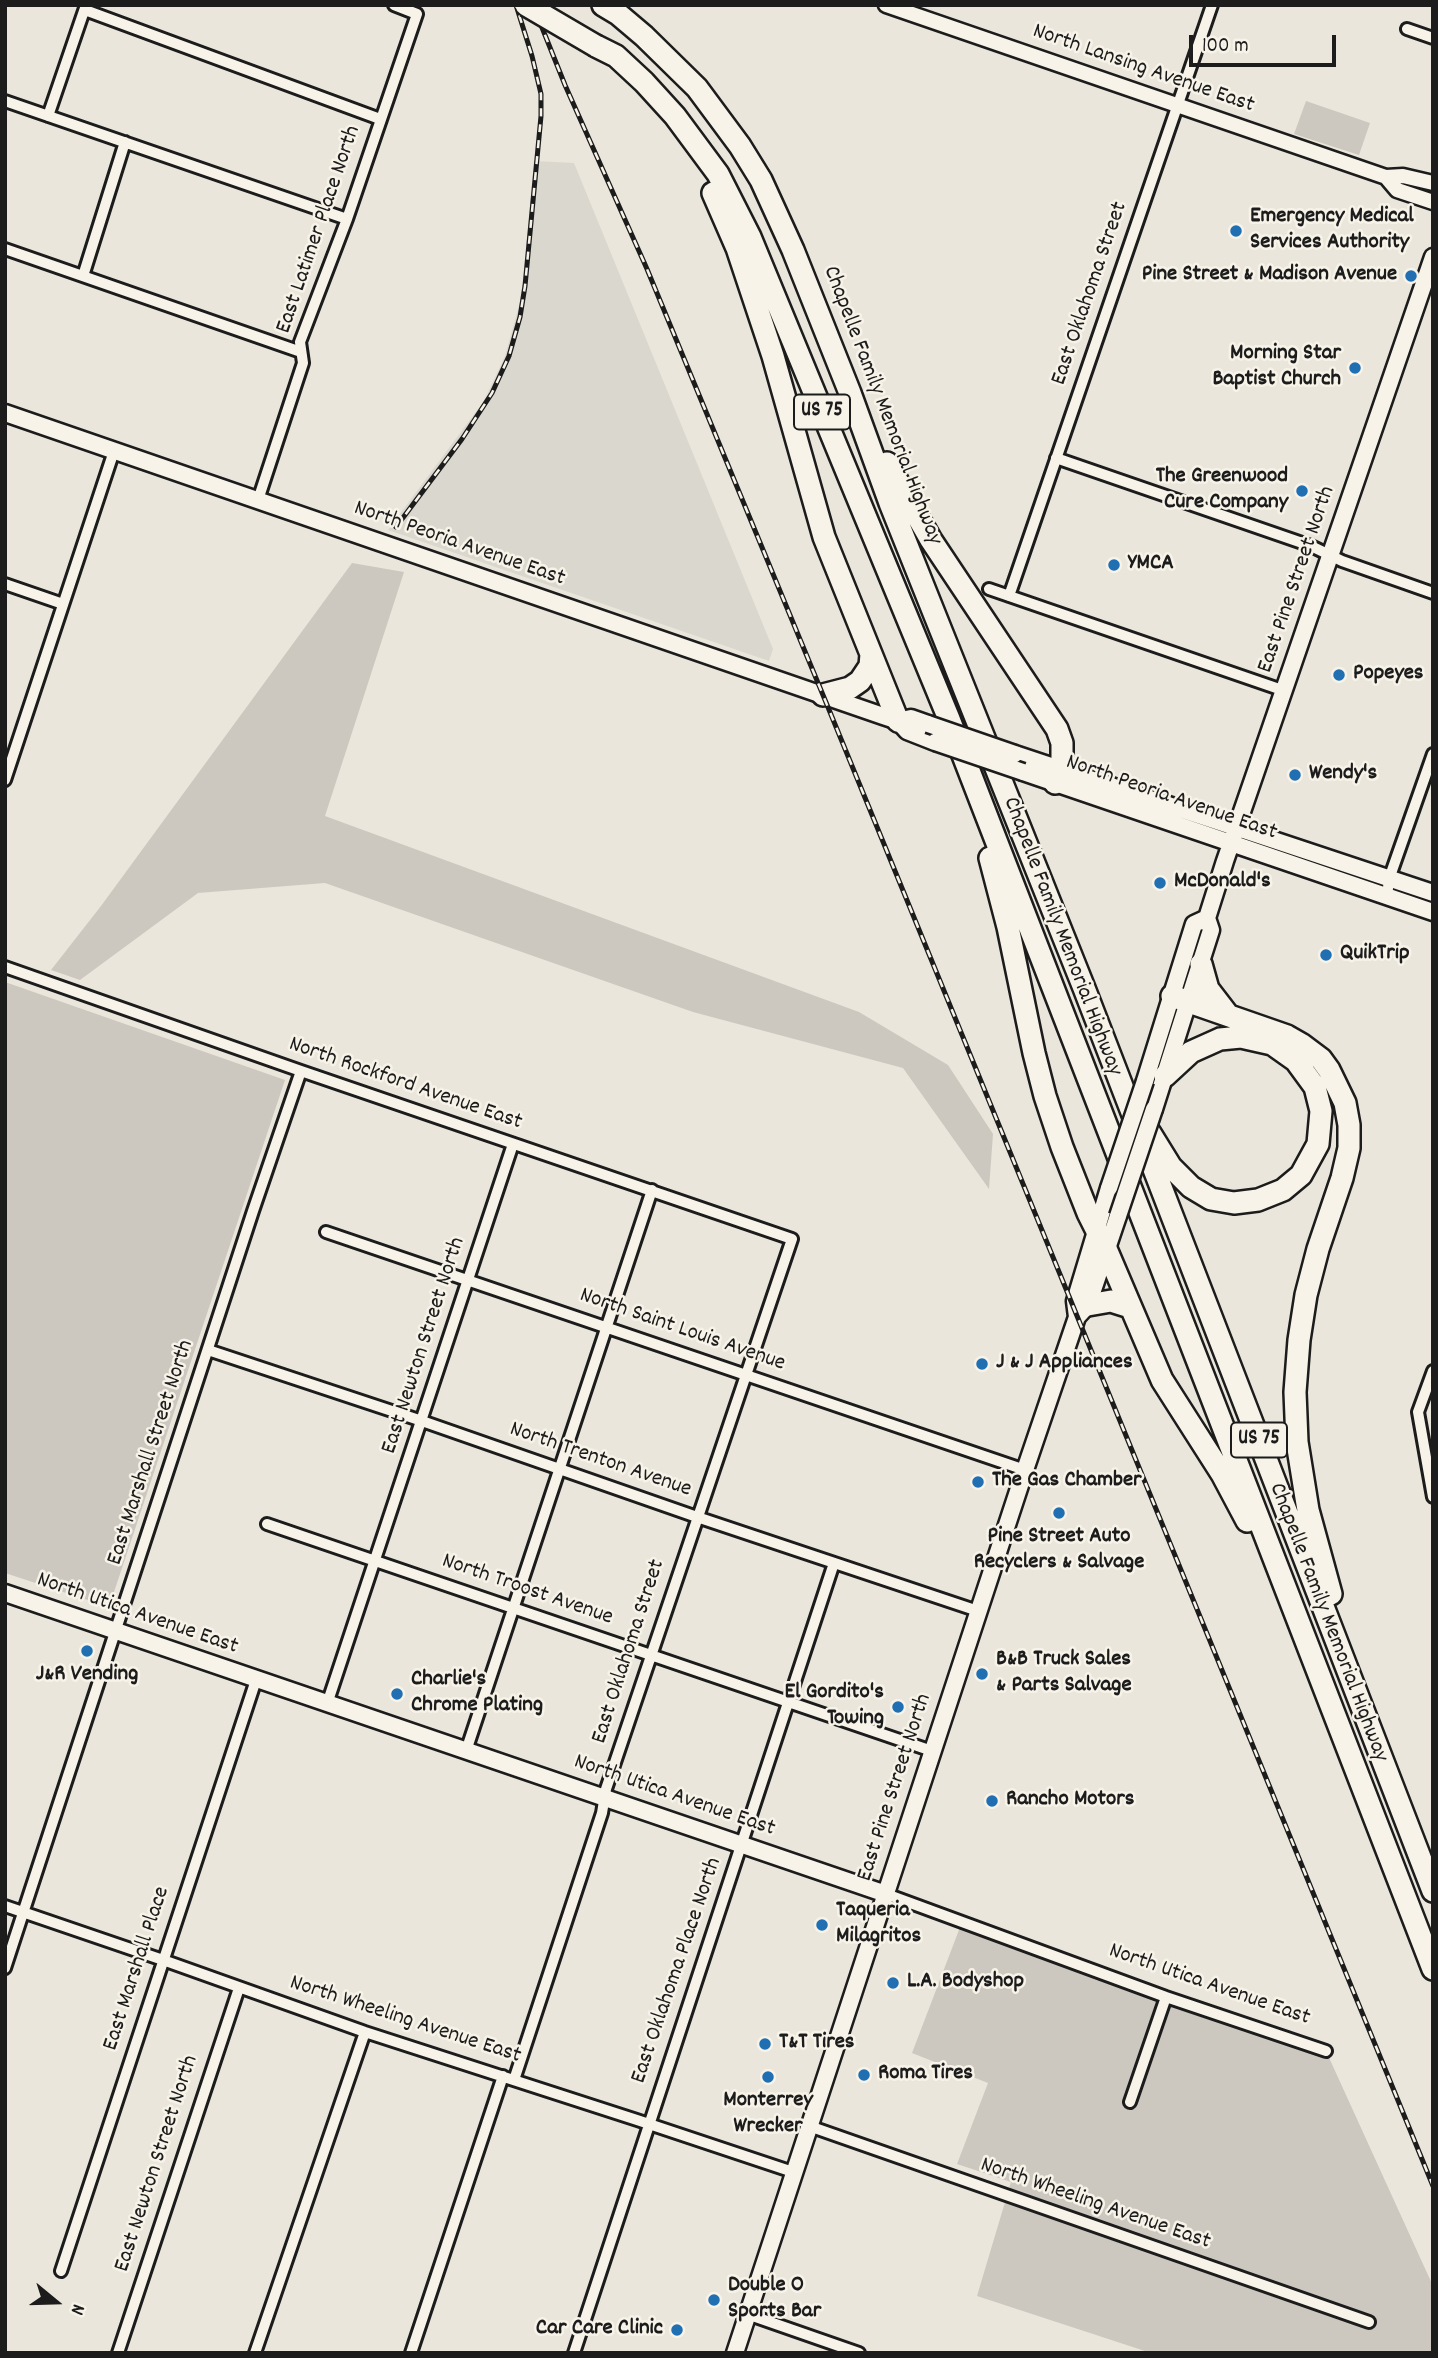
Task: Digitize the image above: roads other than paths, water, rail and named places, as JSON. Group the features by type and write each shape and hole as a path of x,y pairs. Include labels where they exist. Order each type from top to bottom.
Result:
{"highway":[{"name":"Chapelle Family Memorial Highway","path":"526,5 616,57 644,82 676,116 718,174 750,237 964,759 1433,1969"},
{"name":"Chapelle Family Memorial Highway","path":"603,5 618,14 671,60 697,89 740,146 761,180 776,212 1020,823 1433,1891"},
{"path":"676,116 737,248 773,356 817,515 898,721"},
{"path":"850,393 918,519 1058,729 1062,743 1062,760 1057,775"},
{"path":"823,695 850,688 860,681 870,666 871,654"},
{"path":"964,759 1008,926 1034,1053 1062,1147 1162,1380 1222,1474 1296,1616"},
{"path":"1201,964 1208,989 1228,1014"},
{"path":"1181,999 1287,1036 1313,1052 1329,1070 1347,1114 1349,1136 1346,1163 1315,1261 1302,1316 1296,1366 1296,1416 1308,1510 1359,1700"},
{"path":"1125,1093 1171,1167 1191,1187 1211,1199 1245,1202 1271,1196 1292,1184 1308,1164 1318,1144 1321,1132 1320,1100 1304,1069 1281,1049 1252,1038 1220,1039 1191,1052 1155,1079"},
{"path":"1083,1311 1111,1301 1130,1307"}],"main road":[{"name":"East Pine Street North","path":"1181,999 1201,964 1211,930 1207,918 1231,844 1429,279 1433,257"},
{"name":"North Peoria Avenue East","path":"5,412 898,721 907,731 1023,772 1057,775 1237,826 1433,893"},
{"name":"North Peoria Avenue East","path":"898,721 911,718 1015,754 1057,775 1231,844 1433,912"},
{"name":"East Pine Street North","path":"1083,1311 1075,1301 1095,1229 1109,1188 1155,1079 1181,999 1194,924 1207,918"},
{"name":"East Pine Street North","path":"734,2353 1025,1470 1107,1251 1154,1109 1155,1079"},
{"name":"North Utica Avenue East","path":"5,1593 886,1894"}],"street":[{"name":"East Latimer Place North","path":"258,500 303,363 300,342 347,219 417,14 394,5"},
{"name":"North Lansing Avenue East","path":"886,5 921,11 1178,106 1386,177 1403,176 1433,183"},
{"name":"East Oklahoma Street","path":"1009,596 1212,5"},
{"path":"48,116 86,8 380,119"},
{"path":"1407,29 1433,38"},
{"path":"5,101 347,219"},
{"path":"83,276 125,142"},
{"name":"North Lansing Avenue East","path":"1386,177 1397,190 1433,202"},
{"path":"5,249 301,352"},
{"path":"5,780 9,755 114,451"},
{"path":"1056,458 1311,546 1342,561 1433,593"},
{"path":"5,584 63,604"},
{"path":"989,590 1284,691"},
{"path":"1387,897 1390,879 1433,754"},
{"name":"North Rockford Avenue East","path":"5,967 792,1239"},
{"name":"East Marshall Street North","path":"5,1968 301,1071"},
{"name":"East Newton Street North","path":"327,1704 513,1144"},
{"path":"466,1751 652,1191"},
{"name":"North Saint Louis Avenue","path":"326,1232 1025,1470"},
{"name":"East Oklahoma Street","path":"411,2353 605,1798 792,1239"},
{"name":"North Trenton Avenue","path":"208,1350 978,1611"},
{"path":"1433,1371 1418,1412 1433,1497"},
{"name":"North Troost Avenue","path":"267,1524 932,1751"},
{"name":"East Oklahoma Place North","path":"574,2353 834,1563"},
{"name":"East Marshall Place","path":"61,2271 256,1679"},
{"name":"North Utica Avenue East","path":"886,1894 1166,1997 1326,2051"},
{"name":"North Wheeling Avenue East","path":"5,1906 365,2032 793,2172"},
{"name":"East Newton Street North","path":"118,2353 239,1988"},
{"path":"1130,2102 1166,1997"},
{"path":"255,2353 365,2032"},
{"name":"North Wheeling Avenue East","path":"809,2126 1368,2322"},
{"path":"747,2314 859,2353"}],"railway":[{"path":"396,527 462,439 492,393 509,356 520,317 541,94 516,5"},
{"path":"533,5 565,85 647,269 823,695 1433,2186"}],"place":[{"name":"Emergency Medical Services Authority","path":"1236,231"},
{"name":"Pine Street & Madison Avenue","path":"1411,276"},
{"name":"Morning Star Baptist Church","path":"1355,368"},
{"name":"The Greenwood Cure Company","path":"1302,491"},
{"name":"YMCA","path":"1114,565"},
{"name":"Popeyes","path":"1339,675"},
{"name":"Wendy's","path":"1295,775"},
{"name":"McDonald's","path":"1160,883"},
{"name":"QuikTrip","path":"1326,955"},
{"name":"J & J Appliances","path":"982,1364"},
{"name":"The Gas Chamber","path":"978,1482"},
{"name":"Pine Street Auto Recyclers & Salvage","path":"1059,1513"},
{"name":"J&R Vending","path":"87,1651"},
{"name":"B&B Truck Sales & Parts Salvage","path":"982,1674"},
{"name":"Charlie's Chrome Plating","path":"397,1694"},
{"name":"El Gordito's Towing","path":"898,1707"},
{"name":"Rancho Motors","path":"992,1801"},
{"name":"Taqueria Milagritos","path":"822,1925"},
{"name":"L.A. Bodyshop","path":"893,1983"},
{"name":"T&T Tires","path":"765,2044"},
{"name":"Roma Tires","path":"864,2075"},
{"name":"Monterrey Wrecker","path":"768,2077"},
{"name":"Double O Sports Bar","path":"714,2300"},
{"name":"Car Care Clinic","path":"677,2330"}]}
